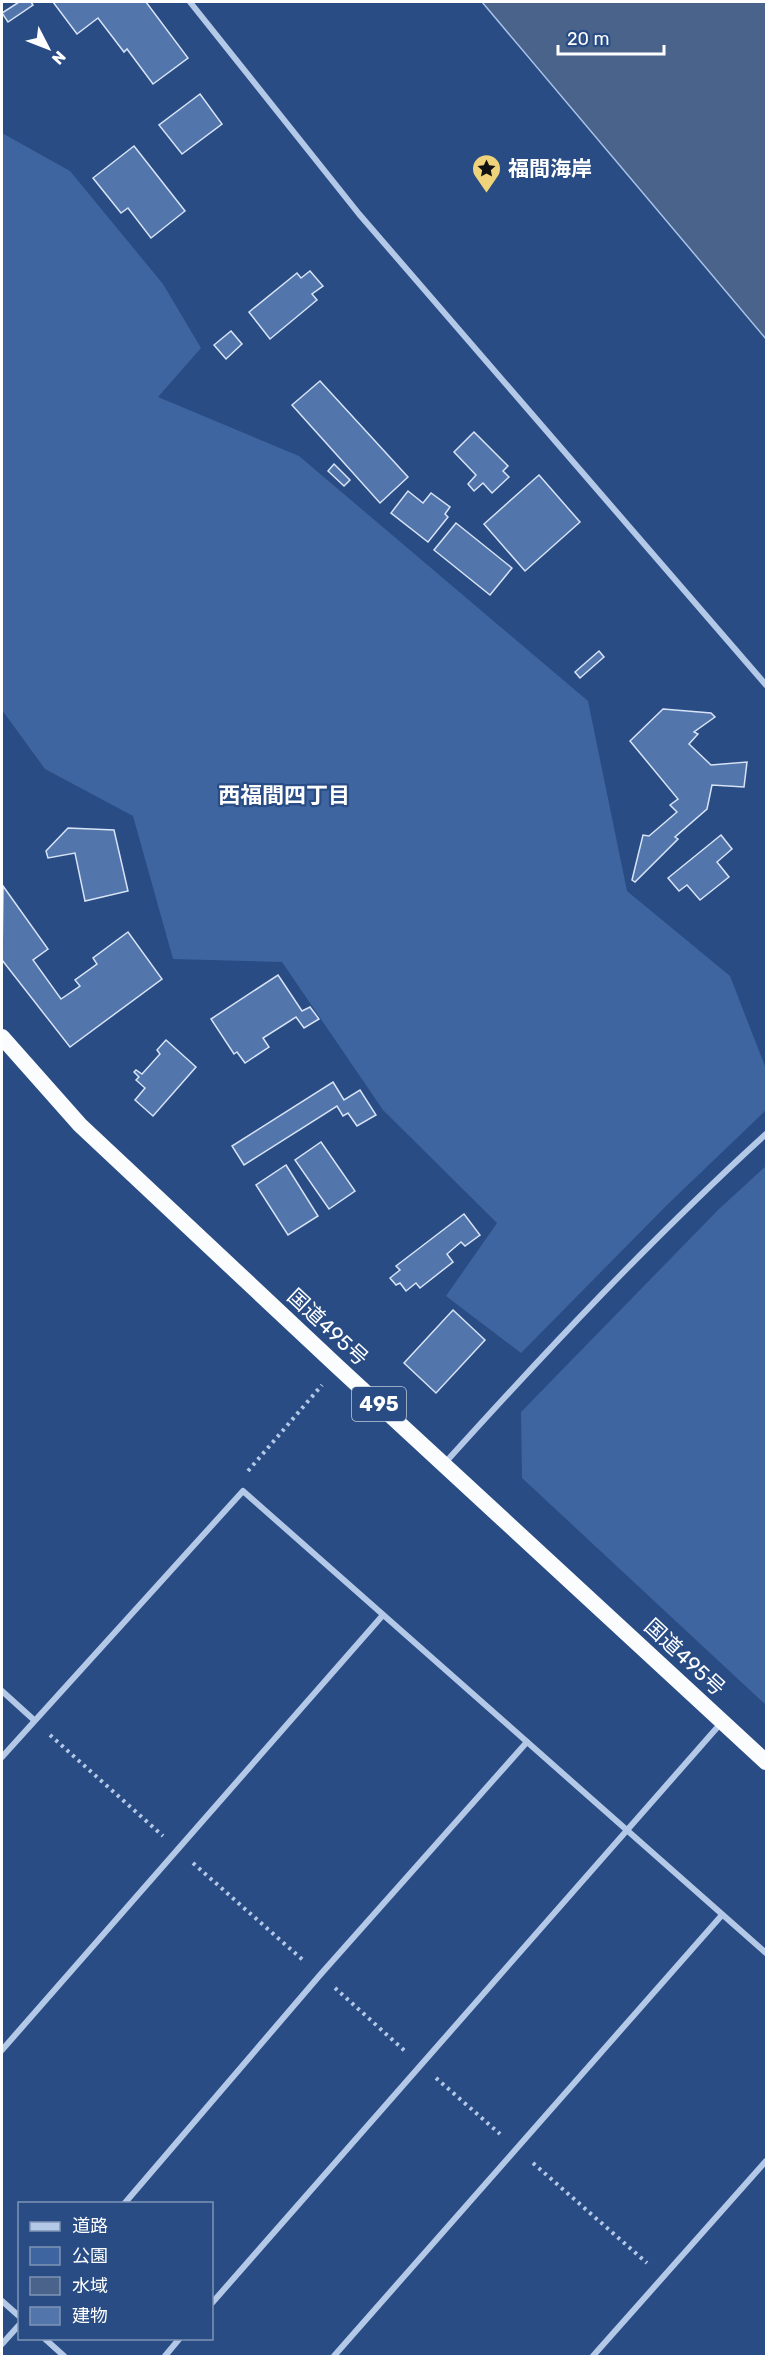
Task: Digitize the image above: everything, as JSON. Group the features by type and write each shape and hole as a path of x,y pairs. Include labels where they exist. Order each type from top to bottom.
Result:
{"highway":[{"name":"国道495号","path":"2,1037 80,1125 766,1762"}],"street":[{"path":"190,2 359,214 766,685"},
{"path":"444,1464 524,1375 714,1182 766,1134"},
{"path":"2,1757 243,1491 766,1953"},
{"path":"2,2050 383,1616"},
{"path":"2,1691 34,1720"},
{"path":"213,2302 722,1721"},
{"path":"126,2202 320,1975 527,1742"},
{"path":"334,2356 722,1915"},
{"path":"593,2356 766,2161"},
{"path":"2,2301 18,2315"},
{"path":"2,2344 18,2326"},
{"path":"46,2340 64,2356"},
{"path":"165,2356 178,2340"}],"path":[{"path":"243,1491 249,1469 338,1367"},
{"path":"34,1720 663,2277"}],"green space":[{"path":"2,133 70,171 163,284 201,348 158,397 299,456 588,701 627,891 730,976 766,1069 766,1110 667,1205 521,1353 446,1296 497,1223 383,1110 282,962 173,959 133,816 45,769 2,710"},
{"path":"766,1166 766,1705 522,1478 521,1412 718,1210"}],"water":[{"path":"482,2 766,2 766,339"}],"building":[{"path":"19,2 31,2 33,5 8,22 2,13"},
{"path":"53,2 146,2 188,58 153,84 127,49 124,52 98,18 77,34"},
{"path":"200,94 222,124 182,154 159,125"},
{"path":"134,146 185,211 151,238 128,208 121,213 93,178"},
{"path":"310,271 323,286 312,294 317,300 270,339 249,312 297,273 301,278"},
{"path":"231,331 242,344 226,359 214,345"},
{"path":"320,381 408,477 380,503 292,405"},
{"path":"474,432 508,466 503,471 509,477 492,493 483,483 474,491 468,484 476,475 454,452"},
{"path":"334,464 350,480 344,486 328,471"},
{"path":"539,475 580,522 525,571 484,524"},
{"path":"408,491 423,503 431,493 450,507 445,514 448,517 428,542 391,513"},
{"path":"456,523 512,568 490,595 434,550"},
{"path":"599,651 604,657 580,678 575,672"},
{"path":"663,709 711,713 715,717 694,732 698,734 689,744 711,765 747,762 744,787 712,785 707,809 675,837 678,839 635,882 632,880 643,835 649,836 677,812 670,805 678,799 630,741"},
{"path":"68,828 114,830 128,891 85,901 75,853 48,858 46,851"},
{"path":"721,835 732,849 717,862 729,877 700,900 687,885 679,891 668,878"},
{"path":"3,886 48,949 33,960 61,999 80,986 75,980 97,964 93,958 128,932 162,979 70,1047 2,960"},
{"path":"278,975 302,1011 310,1007 319,1019 304,1028 296,1017 263,1038 269,1047 245,1063 237,1052 234,1054 211,1019"},
{"path":"166,1040 196,1067 153,1116 135,1100 145,1088 136,1080 139,1077 134,1072 136,1070 142,1074 160,1054 157,1050"},
{"path":"333,1082 344,1100 360,1090 376,1115 357,1126 348,1113 343,1116 337,1106 244,1165 232,1146"},
{"path":"321,1142 355,1191 329,1209 295,1160"},
{"path":"286,1165 318,1216 288,1235 256,1185"},
{"path":"464,1214 480,1235 465,1246 461,1242 447,1254 453,1262 420,1288 416,1283 406,1291 400,1283 396,1285 390,1278 400,1270 396,1266"},
{"path":"453,1310 485,1340 436,1393 404,1363"}],"place":[{"name":"福間海岸","path":"487,194"}],"district":[{"name":"西福間四丁目","path":"284,795"}]}
